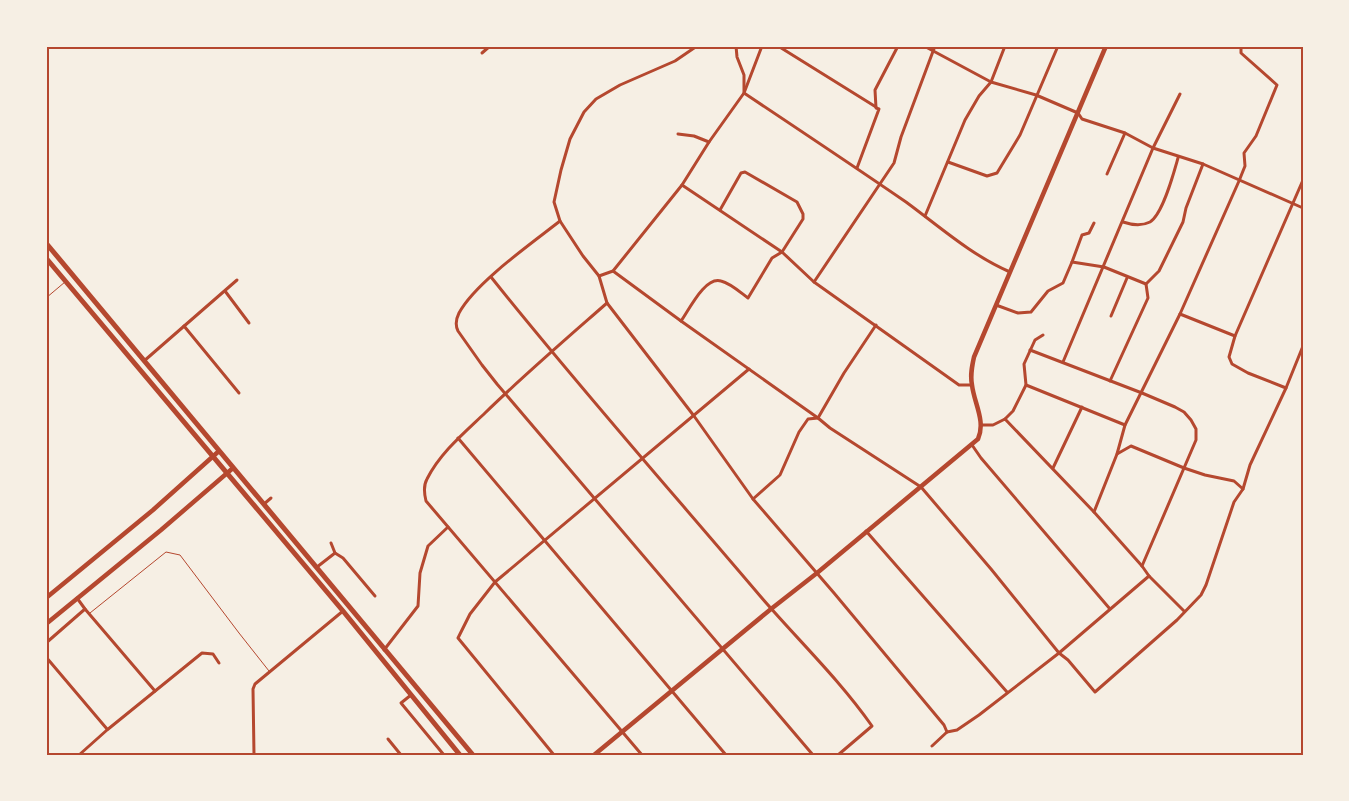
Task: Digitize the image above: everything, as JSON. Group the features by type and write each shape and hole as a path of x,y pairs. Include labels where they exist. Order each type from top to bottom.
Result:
{"highway":[{"path":"46,243 473,755"},
{"path":"46,258 343,611 460,755"}],"main road":[{"path":"594,755 972,445 981,431 982,425 972,385 971,370 974,357 1106,46"},
{"path":"46,598 153,510 219,451"},
{"path":"46,624 233,468"}],"street":[{"path":"482,53 490,46"},
{"path":"697,46 675,61 620,85 596,99 584,112 570,139 561,170 554,202 560,221 598,276 607,302 694,416 753,499 944,725 947,732"},
{"path":"736,46 737,57 744,75 744,93"},
{"path":"598,276 613,271 682,185 709,142 744,93 762,46"},
{"path":"778,46 876,108"},
{"path":"857,168 879,110 876,108 875,90 898,46"},
{"path":"924,46 991,82 1036,95 1078,113 1082,119 1125,133 1153,148 1178,158 1203,164 1303,208"},
{"path":"814,282 894,163 901,137 934,53 935,46"},
{"path":"925,216 965,120 979,96 991,82 1005,46"},
{"path":"948,162 987,176 997,172 1020,136 1058,46"},
{"path":"1094,512 1117,454 1125,425 1180,314 1240,181 1245,166 1244,153 1256,136 1277,85 1241,53 1241,46"},
{"path":"744,93 857,168 986,261 1010,272"},
{"path":"1063,362 1153,148 1180,94"},
{"path":"1107,174 1125,133"},
{"path":"678,134 694,136 709,142"},
{"path":"1123,222 1131,225 1140,225 1150,222 1155,218 1178,158"},
{"path":"1146,284 1159,271 1183,222 1186,208 1203,164"},
{"path":"681,321 703,288 710,281 720,280 748,298 772,258 782,252 803,219 803,214 797,202 745,172 741,173 720,210"},
{"path":"1286,388 1248,373 1232,364 1229,358 1235,336 1303,180"},
{"path":"682,185 782,252 814,282 959,385 972,385"},
{"path":"560,221 491,277 466,302 458,314 455,325 482,365 814,755"},
{"path":"996,305 1018,313 1031,312 1048,291 1064,283 1082,235 1089,232 1094,223"},
{"path":"1072,262 1104,267 1127,278 1146,284"},
{"path":"613,271 830,428 921,487 1059,653 1068,660 1094,692 1177,620 1200,596 1206,585 1234,502 1243,489 1250,466 1303,346"},
{"path":"491,277 551,352 771,608 851,697 872,726 838,755"},
{"path":"1111,316 1127,278"},
{"path":"144,361 237,280"},
{"path":"1110,381 1148,298 1146,284"},
{"path":"225,291 249,324"},
{"path":"607,302 506,392 458,438 446,451 426,480 424,491 426,501 642,755"},
{"path":"1180,314 1235,336"},
{"path":"818,418 844,373 876,325"},
{"path":"184,326 239,393"},
{"path":"982,425 993,425 1013,412 1026,385 1024,364 1035,340 1043,334"},
{"path":"1030,350 1142,393 1184,412 1196,429 1196,440 1142,566"},
{"path":"554,755 458,638 470,614 495,582 749,368"},
{"path":"1026,385 1125,425"},
{"path":"1053,468 1082,407"},
{"path":"753,499 780,475 799,432 808,419 818,418"},
{"path":"1004,419 1053,468 1149,576 1184,611"},
{"path":"458,438 726,755"},
{"path":"972,445 1110,609"},
{"path":"1117,454 1131,446 1205,475 1234,480 1243,489"},
{"path":"264,504 271,498"},
{"path":"384,650 418,606 420,573 428,546 448,527"},
{"path":"866,531 1007,692"},
{"path":"331,543 335,553 343,558 375,596"},
{"path":"316,568 335,553"},
{"path":"932,746 947,732 957,730 979,715 1059,653 1149,576"},
{"path":"77,598 155,691"},
{"path":"46,643 85,608"},
{"path":"254,755 253,689 255,684 343,611"},
{"path":"79,755 202,653 213,654 219,663"},
{"path":"46,657 107,730"},
{"path":"411,695 401,703 444,755"},
{"path":"388,739 401,755"}],"lane":[{"path":"46,298 65,281"},
{"path":"89,614 166,552 180,555 238,633 270,671"}]}
